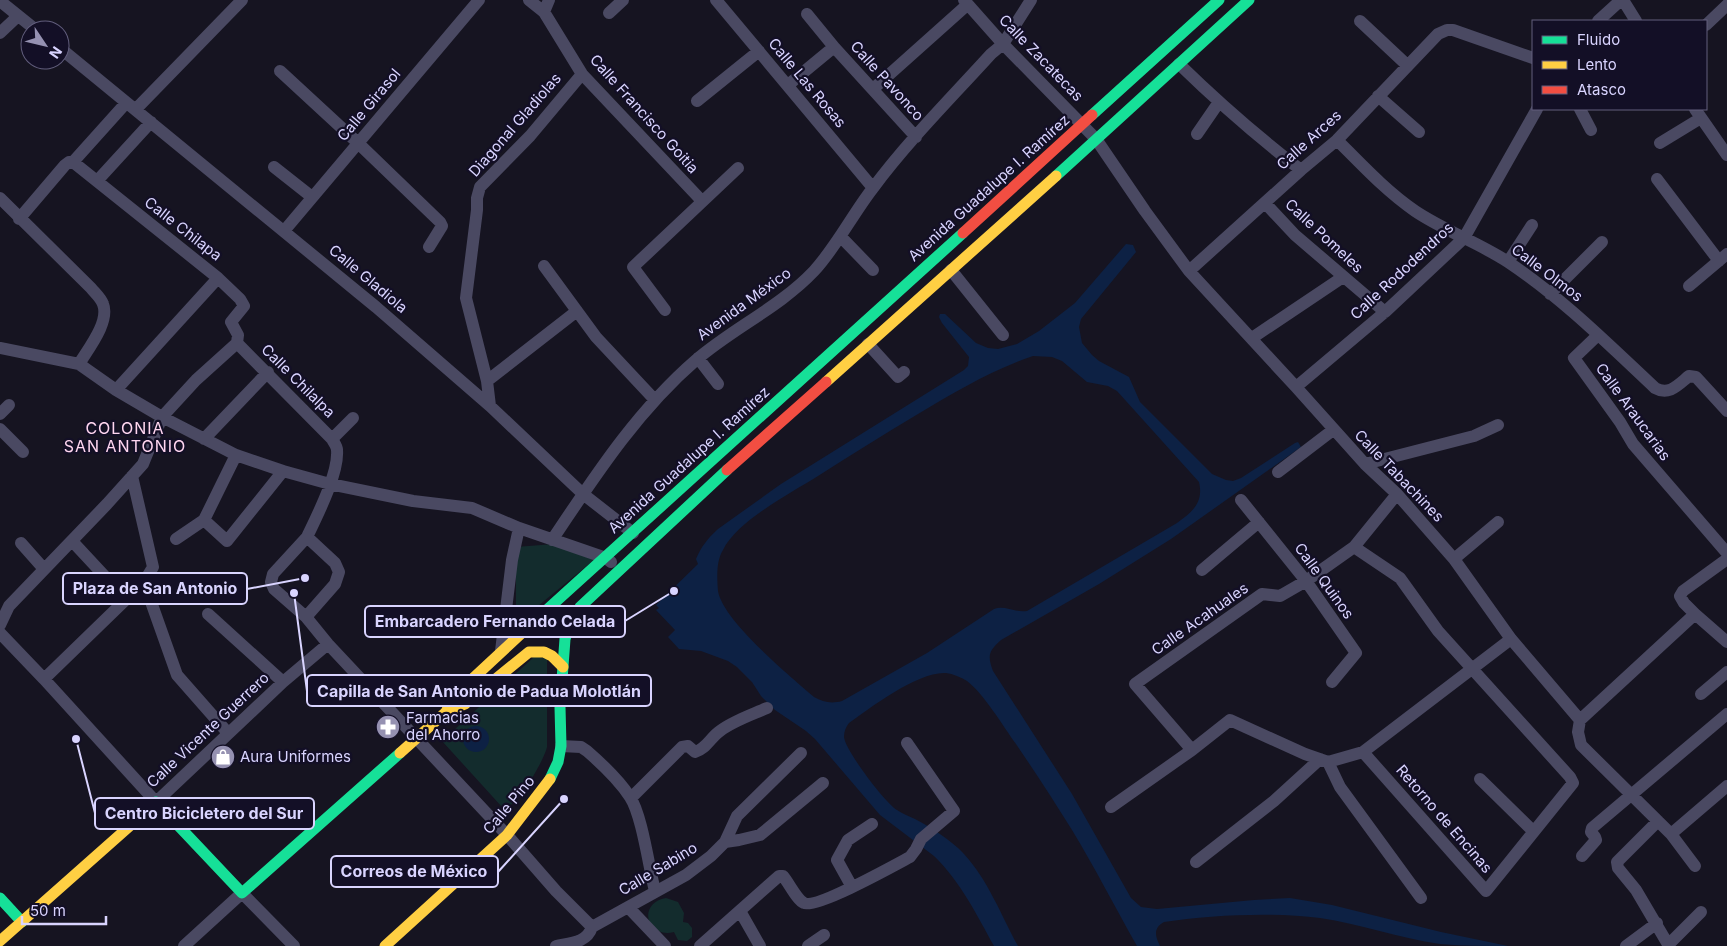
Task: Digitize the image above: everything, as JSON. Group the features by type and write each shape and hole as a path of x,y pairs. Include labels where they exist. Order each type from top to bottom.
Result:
{"main road":[{"name":"Avenida Guadalupe I. Ramírez","path":"242,893 446,712 454,696 501,651 606,558 1219,0"},
{"path":"620,569 1249,0"},
{"name":"Calle Gladiola","path":"633,533 646,545"},
{"name":"Calle Pino","path":"385,946 507,835 551,777 558,762 561,746 560,706 565,639 570,622 580,607 620,569"},
{"path":"446,712 465,704 529,652 538,650 544,652 552,656 563,667"},
{"path":"156,802 242,893"},
{"name":"Calle Vicente Guerrero","path":"0,941 156,802"},
{"path":"0,898 22,922"}],"street":[{"path":"19,219 71,162 242,0"},
{"name":"Calle Girasol","path":"284,231 479,0"},
{"name":"Calle Francisco Goitia","path":"530,0 544,12 582,74 702,201"},
{"path":"544,12 549,0"},
{"path":"609,13 623,0"},
{"name":"Calle Las Rosas","path":"716,0 873,188"},
{"name":"Avenida México","path":"552,540 635,422 654,399 698,358 793,290 814,271 841,237 873,188 916,137 991,54 1003,44 1031,0"},
{"path":"1599,20 1622,0 1635,20"},
{"path":"0,1 23,20"},
{"path":"873,89 965,2"},
{"name":"Calle Zacatecas","path":"965,2 1003,44 1096,139"},
{"path":"1707,24 1727,5"},
{"name":"Calle Pavonco","path":"807,14 834,47 916,137"},
{"path":"0,33 18,16"},
{"path":"1360,21 1408,66"},
{"name":"Calle Arces","path":"1189,271 1337,140 1438,34 1447,30 1453,30 1532,58"},
{"path":"788,85 834,47"},
{"path":"696,101 759,51"},
{"name":"Calle Gladiola","path":"70,56 376,307 490,406 583,494 633,533"},
{"path":"1179,64 1219,102 1272,148 1301,170"},
{"path":"280,71 440,222 442,226 429,247"},
{"name":"Diagonal Gladiolas","path":"490,406 487,381 466,298 477,198 480,187 530,136 582,74"},
{"path":"1378,96 1419,132"},
{"path":"1197,134 1219,102"},
{"name":"Calle Rododendros","path":"1296,387 1385,312 1464,238 1536,110"},
{"path":"1581,110 1591,130"},
{"path":"1660,143 1698,113 1727,155"},
{"path":"97,182 151,122"},
{"name":"Calle Tabachines","path":"1096,139 1144,211 1189,271 1252,338 1333,430 1397,494 1454,559 1511,639 1580,720"},
{"name":"Calle Olmos","path":"1337,140 1384,187 1410,207 1450,232 1508,262 1568,308 1655,388 1661,392 1668,392 1690,376 1696,377 1726,407"},
{"name":"Calle Chilapa","path":"71,162 218,278 240,299 244,306"},
{"path":"274,166 312,196"},
{"path":"665,310 633,266 738,168"},
{"path":"1657,179 1723,258 1689,286"},
{"path":"0,198 19,219 92,288 103,304 105,317 101,328 79,364"},
{"name":"Calle Pomeles","path":"1265,203 1295,235 1385,312"},
{"path":"1508,262 1532,225"},
{"path":"841,237 873,270"},
{"path":"1550,294 1602,242"},
{"path":"544,266 596,337 654,399"},
{"path":"951,270 1003,334"},
{"path":"1252,338 1343,277"},
{"path":"116,390 218,278"},
{"name":"Calle Chilalpa","path":"244,306 231,322 238,336 238,343 332,439 337,448 337,458 330,484 307,537 273,574 271,582 274,589 306,617"},
{"path":"487,381 577,311"},
{"name":"Calle Araucarias","path":"1598,335 1574,358 1620,422 1633,444 1727,553"},
{"path":"0,625 9,606 143,464 162,417 196,380 238,343"},
{"path":"868,344 898,377 904,372"},
{"path":"0,349 79,364 116,390 162,417 236,455 330,484 413,501 472,508 519,528 606,558 620,569"},
{"path":"698,358 718,384"},
{"path":"204,439 268,372"},
{"path":"332,439 353,418"},
{"path":"1365,464 1474,436 1498,425"},
{"path":"0,429 23,452"},
{"path":"1278,472 1333,430"},
{"path":"176,539 204,520 236,455"},
{"path":"204,520 227,541 283,471"},
{"path":"44,679 144,582 153,567 132,476"},
{"name":"Calle Acahuales","path":"1192,750 1135,684 1262,594 1280,596 1306,581 1354,547 1397,494"},
{"name":"Calle Quinos","path":"1241,500 1306,581 1356,653 1332,682"},
{"path":"1202,570 1260,522"},
{"path":"1454,559 1498,522"},
{"path":"501,651 512,560 519,528"},
{"path":"307,537 335,563 339,572 335,584 306,617 328,644 507,835 556,891 592,927"},
{"path":"72,541 126,599"},
{"path":"21,543 44,569"},
{"path":"1354,547 1400,578 1438,631 1473,668"},
{"path":"1727,560 1684,591 1680,596 1695,614 1727,642"},
{"path":"144,582 177,675 228,733"},
{"path":"208,614 283,682"},
{"path":"1695,614 1580,720 1578,732 1581,745 1671,834 1695,866"},
{"path":"0,633 156,802"},
{"path":"1196,862 1324,761 1363,752 1511,639"},
{"name":"Calle Vicente Guerrero","path":"156,802 283,682 328,644"},
{"name":"Retorno de Encinas","path":"1363,752 1486,891 1573,782 1473,668"},
{"path":"1702,694 1727,672"},
{"path":"631,798 682,747 688,746 695,752 700,750 720,731 743,718 767,708"},
{"path":"1582,856 1596,840 1591,832 1592,828 1727,714"},
{"path":"1111,807 1192,750 1230,720 1324,761 1340,787 1421,898"},
{"path":"701,946 779,876 783,876 802,902 811,904 852,887 910,857 921,839 954,812 907,743"},
{"path":"561,746 581,747 587,751 631,798 639,820 655,891"},
{"name":"Calle Sabino","path":"556,946 582,940 590,934 592,927 686,875 711,856 725,842 737,816 801,753"},
{"path":"1480,779 1534,832"},
{"path":"725,842 760,835 823,783"},
{"path":"1671,834 1727,786"},
{"path":"1658,821 1617,862 1618,868 1636,890 1669,945 1701,912"},
{"path":"852,887 837,860 848,840 872,824"},
{"path":"242,893 294,946"},
{"name":"Avenida Guadalupe I. Ramírez","path":"184,946 242,893"},
{"path":"628,906 665,946"},
{"path":"740,912 760,946"},
{"path":"1626,946 1657,923"},
{"path":"808,946 824,935"}],"green space":[{"path":"554,544 594,560 516,624 516,547"},
{"path":"535,656 547,659 547,747 530,781 517,799 506,808 502,807 442,741"},
{"path":"666,898 678,902 684,913 683,922 688,923 692,928 692,937 687,941 678,940 674,932 664,933 652,926 648,913 651,906 657,901"}],"water":[{"path":"1126,244 1133,245 1136,252 1081,319 1079,327 1082,343 1099,361 1129,377 1140,402 1212,474 1233,481 1241,478 1295,443 1298,442 1301,447 1171,539 1099,584 1001,640 990,654 993,671 1072,794 1131,898 1141,907 1157,909 1290,898 1332,905 1441,932 1508,946 1440,944 1320,918 1263,915 1221,916 1164,922 1160,924 1156,932 1160,946 1137,946 1072,830 987,702 965,680 949,673 935,674 909,684 870,708 849,723 845,729 844,737 858,764 891,805 935,830 959,849 973,864 987,886 1018,946 994,946 952,876 934,856 880,815 815,739 775,710 737,667 728,661 701,651 679,649 668,637 675,630 656,610 659,608 656,605 698,564 696,559 700,551 718,529 781,484 968,366 969,357 942,323 939,317 940,314 945,314 976,343 988,348 998,349 1017,344 1039,331 1075,303","holes":["1033,356 1052,357 1062,361 1087,382 1108,386 1117,391 1199,482 1200,496 1196,506 1177,523 1027,611 994,609 927,653 842,701 827,702 814,697 774,662 744,632 723,603 718,591 718,564 721,554 730,539 752,518 766,508 960,390 1003,368"]},
{"path":"476,726 485,730 489,739 485,748 476,752 467,748 463,739 467,730"}],"traffic: fast":[{"path":"1092,115 1219,0"},
{"path":"1056,176 1249,0"},
{"path":"540,616 963,233"},
{"path":"550,779 558,762 561,746 560,707 565,639 571,622 580,607 727,470"},
{"path":"132,824 156,802 242,893 400,753"},
{"path":"0,898 22,922"}],"traffic: slow":[{"path":"826,382 1056,176"},
{"path":"400,753 446,712 454,696 540,616"},
{"path":"446,712 465,704 529,652 544,652 552,656 563,667"},
{"path":"385,946 507,835 550,779"},
{"path":"0,941 132,824"}],"traffic: jam":[{"path":"963,233 1092,115"},
{"path":"727,470 826,382"}],"place":[{"name":"Plaza de San Antonio","path":"305,578"},
{"name":"Embarcadero Fernando Celada","path":"674,591"},
{"name":"Capilla de San Antonio de Padua Molotlán","path":"294,593"},
{"name":"Farmacias del Ahorro","path":"388,727"},
{"name":"Centro Bicicletero del Sur","path":"76,739"},
{"name":"Aura Uniformes","path":"223,757"},
{"name":"Correos de México","path":"564,799"}],"district":[{"name":"COLONIA SAN ANTONIO","path":"125,437"}]}
